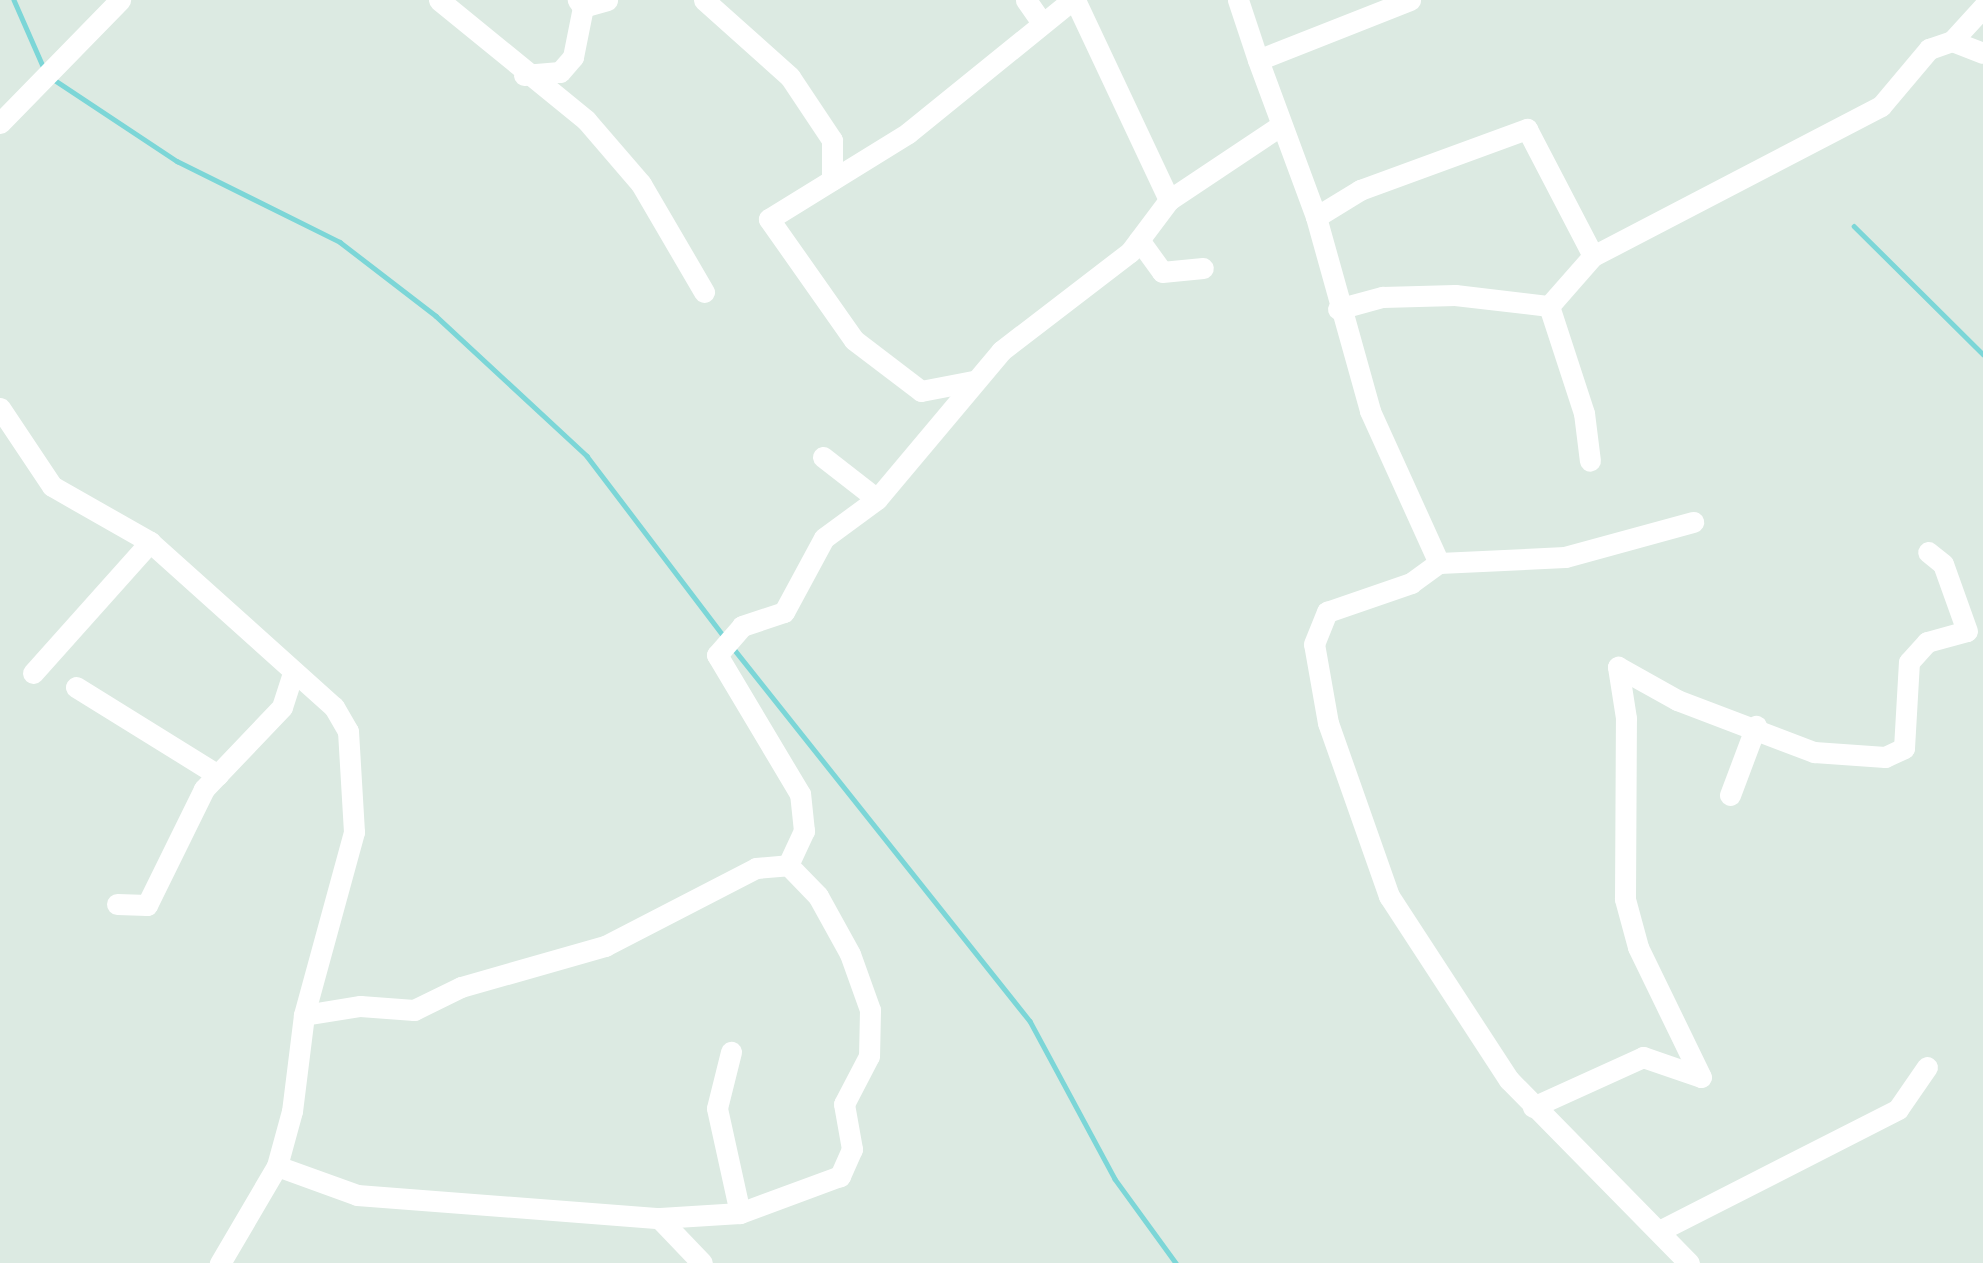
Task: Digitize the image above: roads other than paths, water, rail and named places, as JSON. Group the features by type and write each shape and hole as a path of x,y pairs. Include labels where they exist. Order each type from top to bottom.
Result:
{"street":[{"path":"0,123 120,0"},
{"path":"439,0 524,75 586,120 641,184 704,292"},
{"path":"524,75 560,72 573,57 581,3 607,0"},
{"path":"704,0 790,77 832,140 832,180"},
{"path":"1026,0 1042,22"},
{"path":"973,381 932,392 909,383 854,340 773,228 772,211 908,134 1073,0 1169,200"},
{"path":"1238,0 1316,217 1370,411 1438,563"},
{"path":"1258,59 1410,0"},
{"path":"1549,306 1593,256 1767,159 1846,128 1889,100 1929,49 1952,41 1983,7"},
{"path":"1952,41 1983,53"},
{"path":"788,866 804,831 800,794 717,655 742,626 784,611 824,538 905,474 973,381 1139,240 1169,200 1280,126"},
{"path":"1316,217 1360,190 1527,129 1593,256"},
{"path":"1139,240 1162,272 1203,268"},
{"path":"1338,309 1429,295 1549,306"},
{"path":"1549,306 1584,413 1590,461"},
{"path":"0,408 52,485 150,542 342,717 352,790 352,846 304,1016 277,1166 220,1263"},
{"path":"823,457 877,499"},
{"path":"1689,1263 1533,1107 1476,1033 1379,878 1319,691 1314,644 1327,612 1411,583 1438,563 1485,567 1565,557 1693,522"},
{"path":"33,673 150,542"},
{"path":"1533,1107 1643,1057 1701,1077 1638,947 1625,899 1626,718 1618,667 1677,700 1756,726 1814,752 1885,758 1904,748 1909,662 1927,642 1967,631 1943,564 1928,552"},
{"path":"117,904 147,905 218,775 282,707 292,676"},
{"path":"76,687 218,775"},
{"path":"1730,795 1756,726"},
{"path":"277,1166 356,1195 659,1218 740,1213 840,1176 852,1149 844,1104 869,1056 870,1010 850,954 818,896 788,866 756,868 605,946 460,987 414,1010 360,1006 304,1016"},
{"path":"730,1052 717,1108 740,1213"},
{"path":"1661,1230 1898,1109 1927,1067"},
{"path":"659,1218 702,1263"}],"waterway":[{"path":"14,0 43,66"},
{"path":"53,79 177,161 340,242 436,316 587,456 723,635"},
{"path":"1854,226 1983,354"},
{"path":"734,649 1030,1021 1115,1179 1176,1263"}]}
